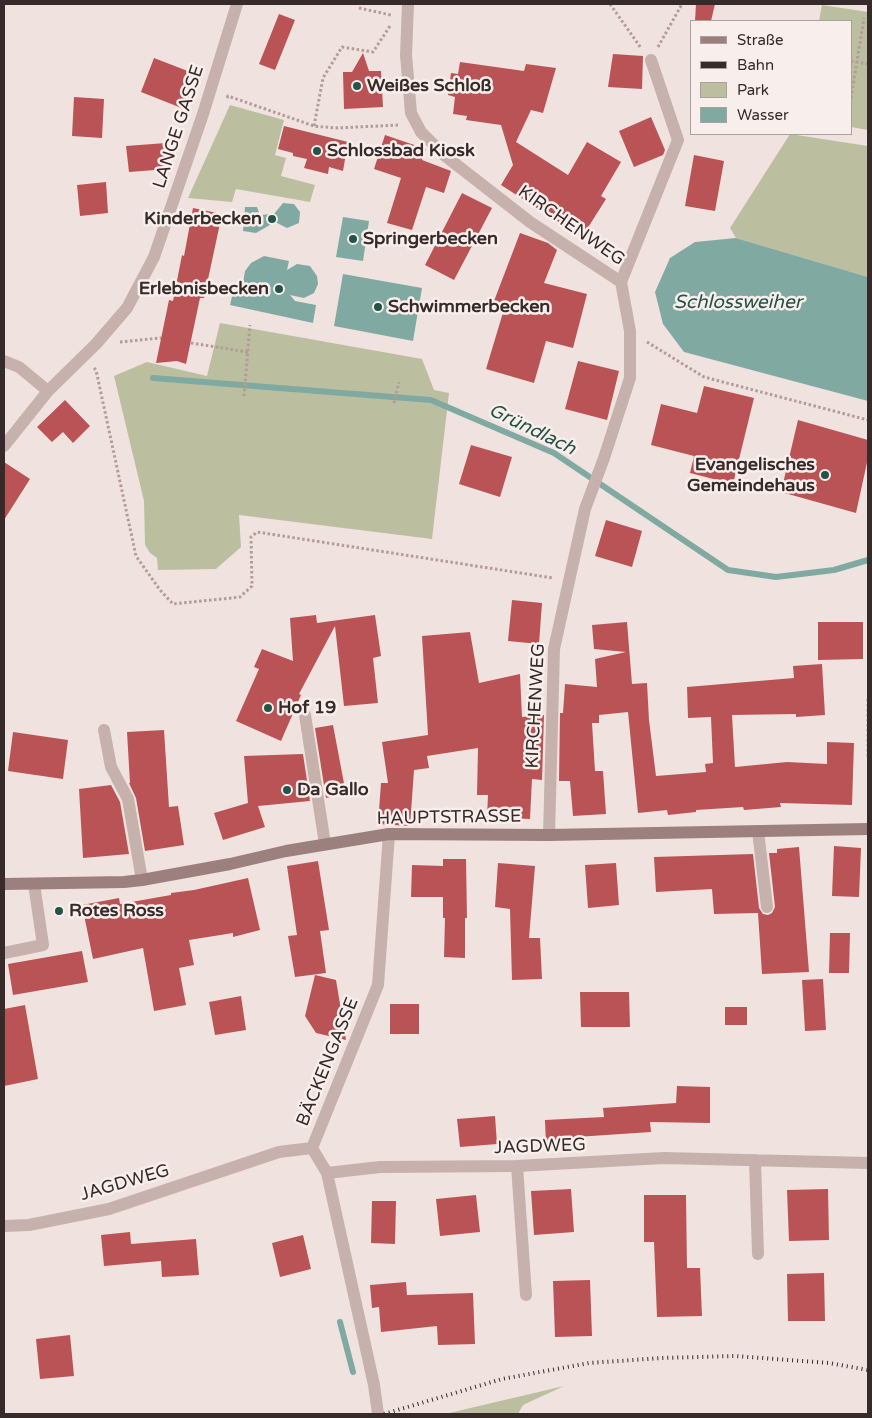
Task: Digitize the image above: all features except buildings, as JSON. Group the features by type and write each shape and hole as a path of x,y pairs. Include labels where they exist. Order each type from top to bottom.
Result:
{"street":[{"name":"LANGE GASSE","path":"4,446 48,391 96,344 127,308 154,258 203,114 237,4"},
{"name":"KIRCHENWEG","path":"408,4 406,55 411,113 421,132 444,154 530,222 621,282 630,331 630,378 585,510 554,649 549,835"},
{"path":"621,282 678,140 650,60"},
{"path":"4,361 19,367 48,391"},
{"path":"305,715 325,844"},
{"path":"104,730 112,767 128,799 142,880"},
{"name":"HAUPTSTRASSE","path":"4,884 142,880 230,864 286,851 388,834 549,835 868,829"},
{"path":"758,831 767,907"},
{"name":"BÄCKENGASSE","path":"378,1414 374,1386 327,1174 312,1148 378,985 388,834"},
{"path":"4,953 43,945 34,884"},
{"name":"JAGDWEG","path":"4,1226 29,1225 110,1209 279,1152 312,1148"},
{"name":"JAGDWEG","path":"327,1174 380,1166 518,1166 664,1158 868,1163"},
{"path":"755,1160 758,1254"},
{"path":"518,1166 526,1295"}],"path":[{"path":"610,4 650,60 682,4"},
{"path":"359,8 387,15"},
{"path":"314,126 324,78 342,47 373,52 397,15"},
{"path":"852,91 864,18"},
{"path":"852,62 868,64"},
{"path":"228,96 314,126 335,128 389,126"},
{"path":"244,396 250,325"},
{"path":"630,331 704,377 868,420"},
{"path":"96,344 161,338"},
{"path":"191,343 248,352"},
{"path":"81,359 96,370 136,556 172,604 240,597 252,586 251,537 257,532 569,580"},
{"path":"394,403 399,382"},
{"path":"868,699 868,757"}],"green space":[{"path":"822,5 868,12 868,130 852,127 852,20 819,20"},
{"path":"230,105 284,120 275,155 286,158 281,176 315,185 310,202 236,189 232,202 188,198"},
{"path":"789,135 868,146 868,277 736,238 730,228"},
{"path":"220,323 422,359 434,390 449,393 432,539 239,515 241,547 216,569 158,570 157,558 150,553 145,545 144,501 114,376 147,362 207,376"},
{"path":"564,1386 523,1405 518,1414 445,1414"}],"water":[{"name":"Kinderbecken","path":"283,203 294,204 300,212 299,223 287,228 275,222 256,233 243,231 245,207 257,207 260,215 274,214"},
{"name":"Springerbecken","path":"343,217 369,221 363,261 336,257"},
{"name":"Schlossweiher","path":"736,238 868,277 868,401 684,352 663,324 655,292 670,258 695,242"},
{"name":"Erlebnisbecken","path":"264,256 289,261 287,270 297,264 310,266 317,276 318,284 314,293 304,298 290,295 295,301 316,305 313,323 230,305 234,288 242,289 245,271 251,263"},
{"name":"Schwimmerbecken","path":"343,274 422,288 413,341 334,326"}],"waterway":[{"name":"Gründlach","path":"153,378 431,400 554,453 728,570 776,577 834,570 868,560"},
{"path":"340,1322 353,1372"}],"railway":[{"path":"384,1414 502,1379 589,1363 735,1356 829,1363 868,1370"}],"place":[{"name":"Weißes Schloß","path":"357,86"},
{"name":"Schlossbad Kiosk","path":"317,151"},
{"name":"Kinderbecken","path":"272,219"},
{"name":"Springerbecken","path":"353,239"},
{"name":"Erlebnisbecken","path":"279,289"},
{"name":"Schwimmerbecken","path":"378,307"},
{"name":"Evangelisches Gemeindehaus","path":"825,475"},
{"name":"Hof 19","path":"268,708"},
{"name":"Da Gallo","path":"287,790"},
{"name":"Rotes Ross","path":"59,911"}]}
